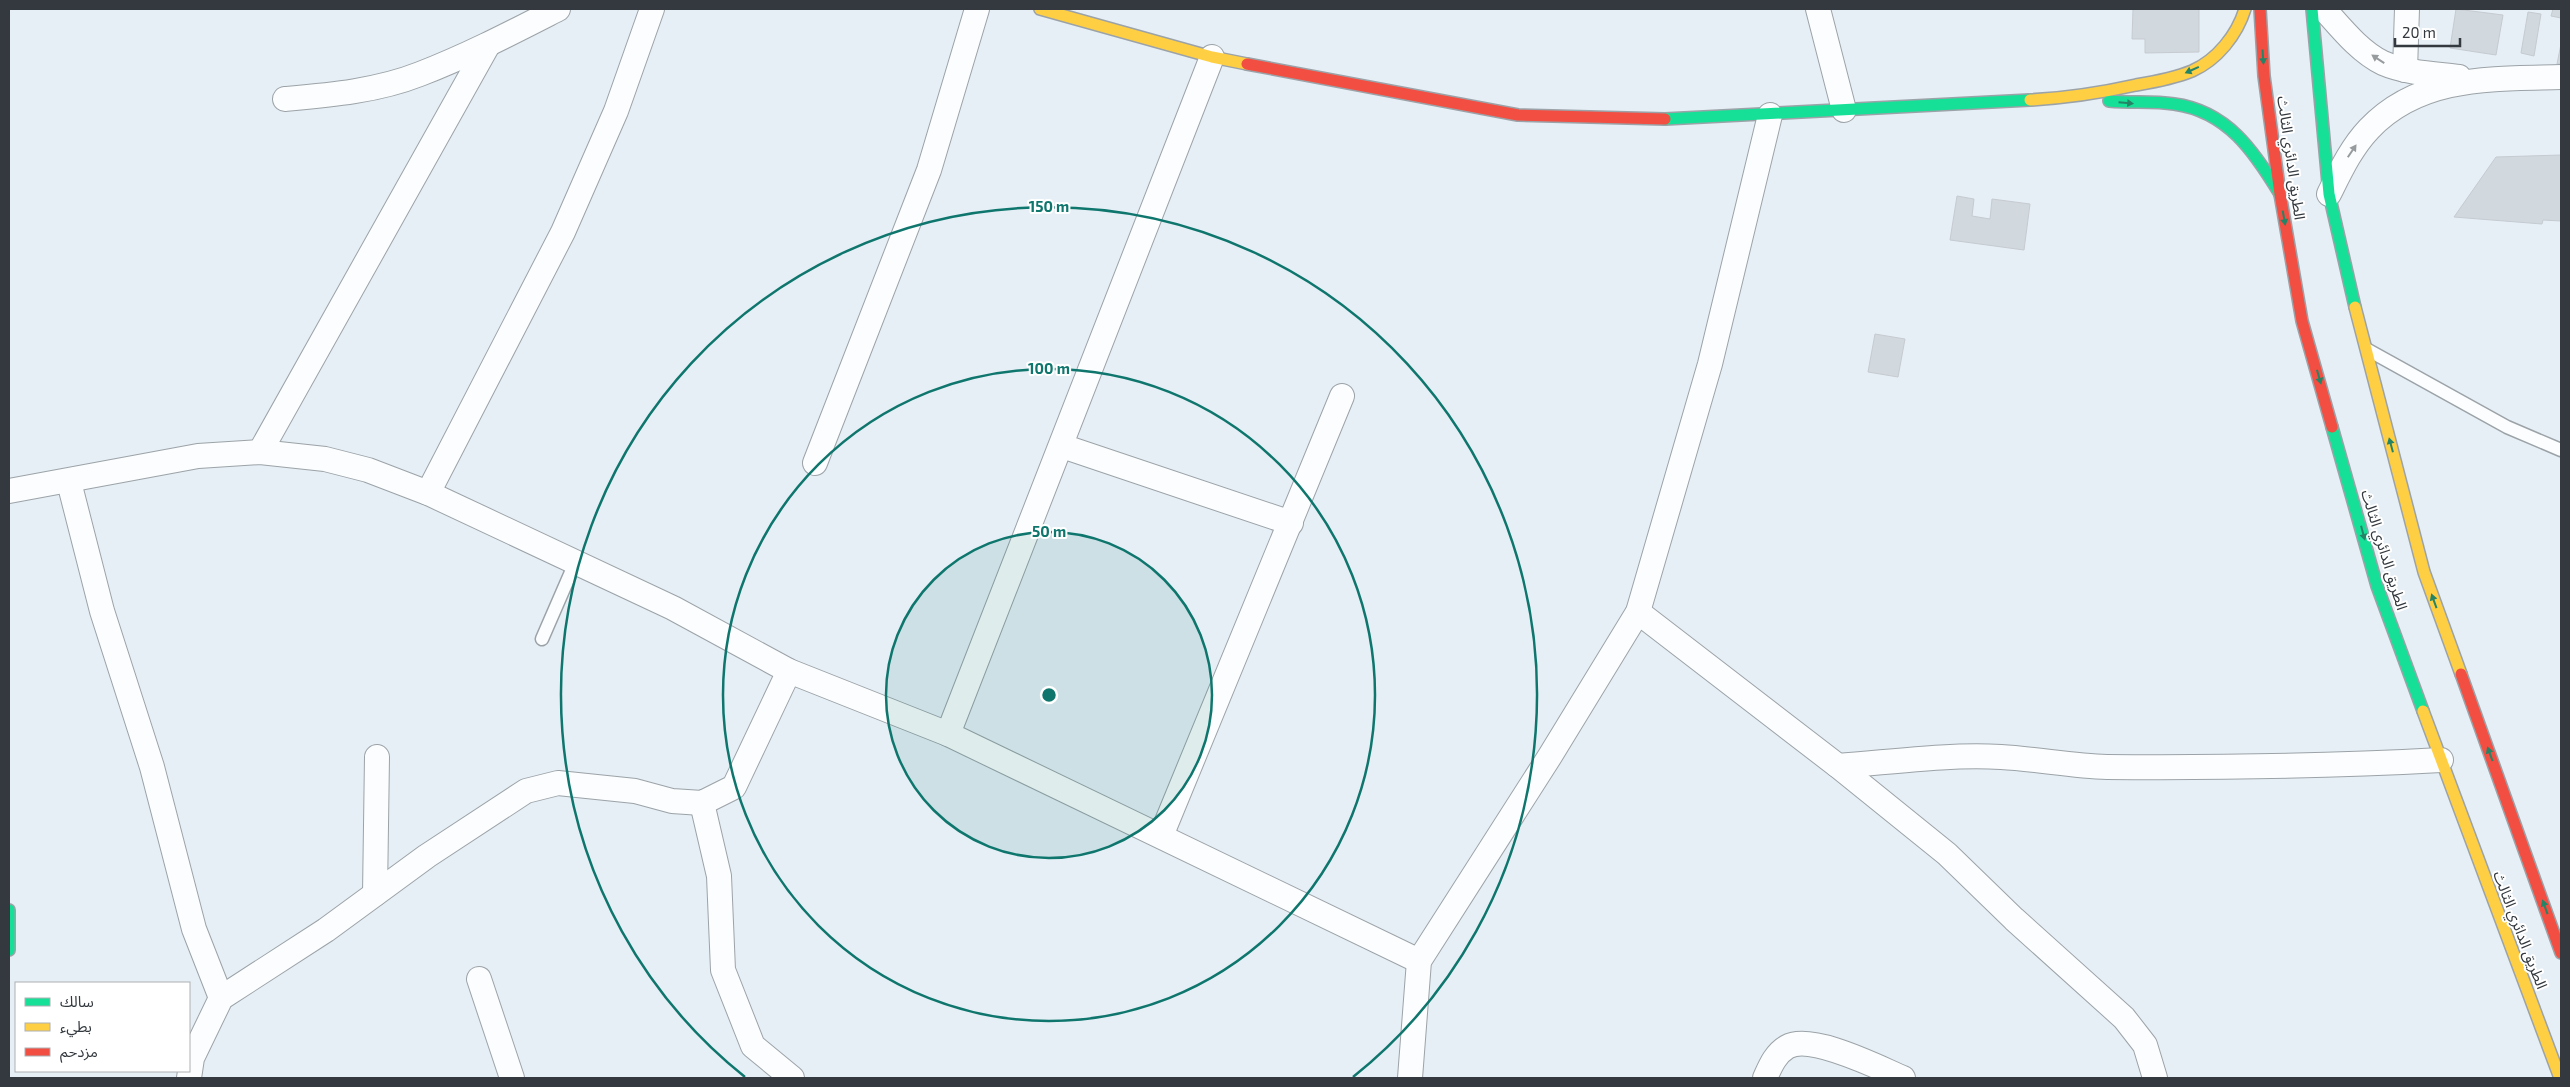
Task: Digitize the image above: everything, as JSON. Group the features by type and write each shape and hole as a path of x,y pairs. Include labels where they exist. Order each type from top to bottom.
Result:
{"main road":[{"path":"1040,9 1212,57 1386,92 1518,115 1659,119 1770,116 2078,97 2153,82 2192,71 2210,60 2225,46 2242,19 2244,9"},
{"name":"الطريق الدائري الثالث","path":"2260,9 2264,76 2280,194 2302,321 2377,586 2560,1078"},
{"name":"الطريق الدائري الثالث","path":"2312,9 2329,194 2342,257 2424,572 2561,953"},
{"path":"2078,97 2128,103 2174,104 2218,118 2241,135 2254,149 2280,194"},
{"path":"9,921 9,950"}],"street":[{"path":"285,99 337,95 418,75 488,45 558,9"},
{"path":"428,493 563,232 616,111 652,9"},
{"path":"815,463 929,170 977,9"},
{"path":"1818,9 1844,110"},
{"path":"2324,9 2364,50 2383,63 2405,70 2476,79"},
{"path":"2405,70 2407,9"},
{"path":"260,452 488,45"},
{"path":"948,734 1062,446 1212,57"},
{"path":"2329,194 2350,154 2369,129 2389,112 2414,96 2446,84 2476,79 2561,76"},
{"path":"1410,1078 1419,961 1550,756 1638,612 1710,364 1770,116"},
{"path":"1161,836 1342,396"},
{"path":"1062,446 1290,522"},
{"path":"9,491 69,482 198,456 260,452 325,458 368,470 428,493 672,608 789,672 948,734 1419,961"},
{"path":"69,482 102,611 152,768 194,929 220,998"},
{"path":"1638,612 1838,766 1947,854 2124,1018 2145,1045 2155,1078"},
{"path":"190,1078 192,1058 220,998 326,930 427,856 526,792 558,783 635,791 672,801 702,803 734,787 789,672"},
{"path":"375,894 376,756"},
{"path":"1838,766 1937,758 2001,757 2094,766 2175,768 2298,767 2441,760"},
{"path":"702,803 719,876 723,970 753,1046 792,1078"},
{"path":"479,979 512,1078"},
{"path":"1765,1078 1773,1060 1788,1047 1805,1044 1836,1051 1903,1078"}],"lane":[{"path":"2366,349 2507,427 2561,450"},
{"path":"542,639 575,563"}],"building":[{"path":"2133,9 2199,9 2199,52 2145,53 2145,39 2132,39"},
{"path":"2456,9 2503,15 2496,55 2450,48"},
{"path":"2553,9 2561,9 2561,18 2551,16"},
{"path":"2528,12 2541,14 2534,56 2521,53"},
{"path":"2561,44 2561,64 2557,64"},
{"path":"2561,155 2561,221 2543,220 2542,224 2454,217 2496,157"},
{"path":"1957,196 1974,199 1972,216 1990,219 1992,199 2030,204 2024,250 1950,240"},
{"path":"1875,334 1905,339 1898,377 1868,372"}],"traffic: fast":[{"path":"2312,9 2329,194 2355,307"},
{"path":"1665,119 2030,100"},
{"path":"2109,101 2174,104 2193,108 2209,115 2224,124 2249,148 2280,194"},
{"path":"2332,427 2377,586 2423,711"},
{"path":"9,910 9,950"}],"traffic: slow":[{"path":"1040,9 1212,57 1247,64"},
{"path":"2030,100 2109,90 2164,80 2192,71 2210,60 2225,46 2237,28 2245,9"},
{"path":"2355,307 2424,572 2461,674"},
{"path":"2423,711 2560,1078"}],"traffic: jam":[{"path":"2260,9 2264,76 2280,194 2302,321 2332,427"},
{"path":"1247,64 1518,115 1665,119"},
{"path":"2461,674 2561,953"}]}
